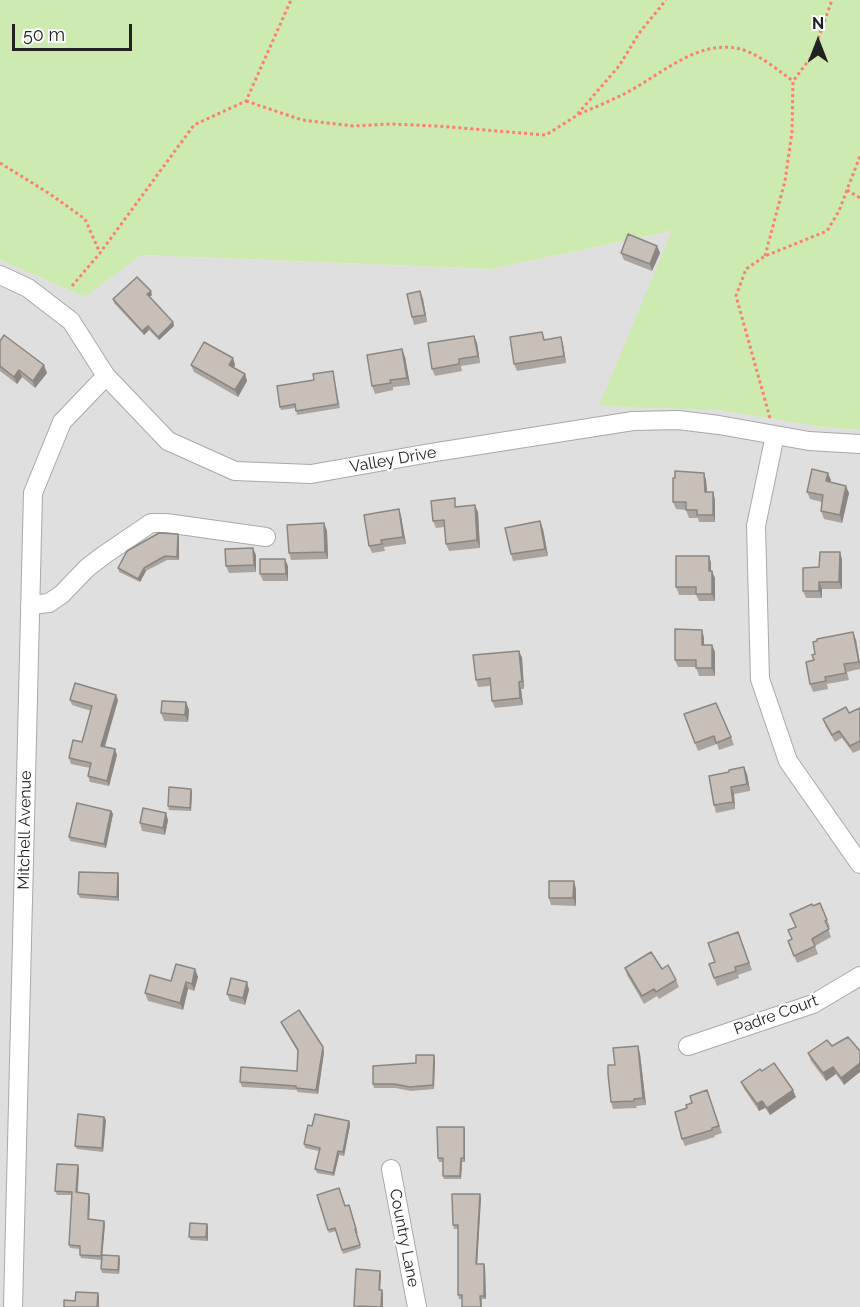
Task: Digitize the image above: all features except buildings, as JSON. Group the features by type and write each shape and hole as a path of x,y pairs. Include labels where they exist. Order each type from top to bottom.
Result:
{"street":[{"name":"Valley Drive","path":"0,275 28,288 71,321 106,376 168,441 235,471 311,474 633,421 678,420 809,441 860,444"},
{"name":"Mitchell Avenue","path":"13,1307 7,1283 33,493 62,422 106,376"},
{"path":"775,435 756,526 760,679 788,761 860,864"},
{"path":"30,605 49,603 62,594 87,568 151,524 166,523 266,537"},
{"name":"Padre Court","path":"688,1046 813,1004 860,976"},
{"name":"Country Lane","path":"391,1169 417,1307"}],"path":[{"path":"72,286 100,253 195,125 246,101 291,0"},
{"path":"579,114 619,66 640,32 666,0"},
{"path":"765,256 785,181 792,132 793,81 812,56 832,0"},
{"path":"246,101 302,120 353,126 390,124 437,126 546,135 579,114 623,95 695,54 715,48 737,48 758,56 793,81"},
{"path":"775,435 736,296 746,268 765,256 827,231 860,156"},
{"path":"0,163 85,219 100,253"},
{"path":"847,190 860,198"}],"shaded area":[{"path":"672,231 719,410 821,427 860,430 860,1307 0,1307 0,260 85,297 140,255 491,269"}],"green space":[{"path":"0,0 860,0 860,430 821,427 719,410 599,406 672,231 491,269 141,255 85,297 0,260"}]}
